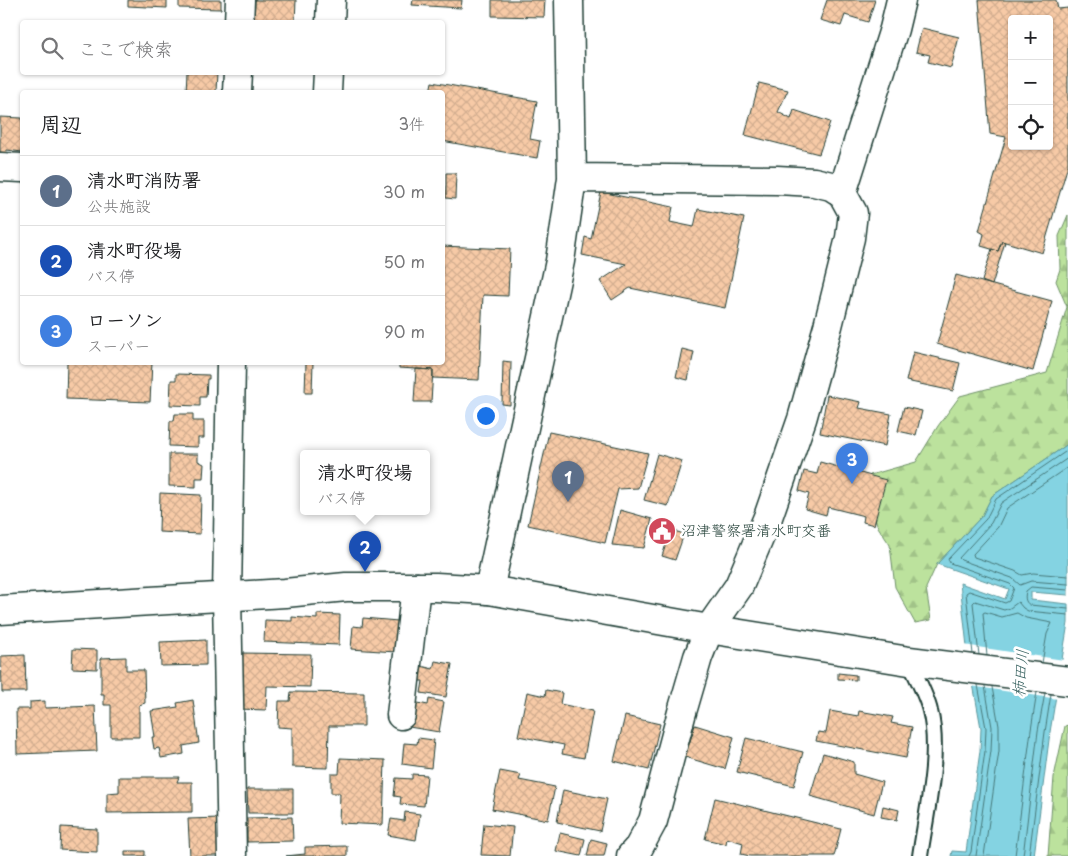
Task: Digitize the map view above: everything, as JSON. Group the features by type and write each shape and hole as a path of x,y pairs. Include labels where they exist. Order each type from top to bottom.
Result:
{"street":[{"path":"239,20 240,0"},
{"path":"330,20 331,0"},
{"path":"489,590 560,261 572,178 569,0"},
{"path":"842,193 894,29 901,0"},
{"path":"237,90 238,75"},
{"path":"327,90 328,75"},
{"path":"0,167 20,168"},
{"path":"572,178 814,182 831,186 842,193 853,213 850,238 802,419 768,517 739,586 709,629 698,657 653,821 639,847 631,856"},
{"path":"231,365 227,596 232,856"},
{"path":"0,610 346,587 489,590 709,629 910,661 1068,681"},
{"path":"401,715 416,587"}],"lane":[{"path":"910,661 930,710 934,741 920,856"}],"green space":[{"path":"1068,215 1068,444 992,496 982,516 937,564 926,588 931,620 915,623 895,587 890,545 878,527 869,502 870,475 916,462 938,426 960,396 1047,373 1067,307 1056,281 1060,269 1059,236"},
{"path":"1068,725 1068,856 1048,856 1054,777 1065,726"}],"water":[{"name":"柿田川","path":"1068,444 1068,595 1031,592 1031,600 1068,604 1068,623 1050,732 1034,856 951,856 952,851 966,852 980,751 981,728 968,656 960,583 1005,599 1009,589 937,564 982,516 992,496"}],"pier":[{"path":"964,645 1064,660 1058,699 971,686"}],"building":[{"path":"128,0 167,0 167,8 128,6"},
{"path":"179,0 221,0 221,9 179,8"},
{"path":"255,0 296,0 295,20 254,20"},
{"path":"413,0 462,0 461,8 412,5"},
{"path":"492,0 545,0 544,17 492,16"},
{"path":"827,0 875,0 868,22 845,15 841,26 820,20"},
{"path":"979,0 1056,0 1058,9 1068,8 1068,165 1042,253 1002,241 998,251 981,246 984,234 979,231 1006,137 990,134"},
{"path":"922,28 959,37 951,68 928,62 930,55 916,52"},
{"path":"187,75 217,75 216,90 186,90"},
{"path":"432,82 537,101 530,139 540,141 537,158 445,142 445,90 430,90"},
{"path":"759,83 788,90 778,112 791,119 794,110 830,122 819,154 745,135"},
{"path":"0,117 20,118 20,152 7,150 6,154 0,153"},
{"path":"446,173 456,173 455,199 446,198"},
{"path":"601,192 673,207 670,222 694,227 698,209 744,218 725,308 630,288 612,300 600,281 626,264 582,255 585,237 591,239"},
{"path":"1002,241 1005,242 992,285 982,281 992,249 998,251"},
{"path":"445,246 510,249 508,296 483,295 479,380 433,378 433,370 399,368 399,365 445,365"},
{"path":"956,275 1052,301 1033,371 937,344"},
{"path":"682,349 694,352 688,380 676,377"},
{"path":"913,352 960,363 953,391 906,381"},
{"path":"503,361 511,362 510,405 502,404"},
{"path":"67,365 152,365 150,402 66,399"},
{"path":"306,365 313,365 312,393 305,393"},
{"path":"416,369 433,370 431,402 414,402"},
{"path":"176,374 209,375 206,397 200,397 200,406 170,405 171,380 176,380"},
{"path":"827,395 861,402 859,408 891,414 885,446 820,433"},
{"path":"904,407 922,411 916,435 898,431"},
{"path":"175,414 193,414 193,421 204,421 204,438 198,438 198,447 169,446 170,421 174,421"},
{"path":"549,432 648,453 638,488 618,489 605,543 528,525"},
{"path":"169,454 198,454 198,461 204,464 203,478 196,478 196,487 169,486"},
{"path":"657,454 682,461 668,506 644,500"},
{"path":"820,462 886,480 874,525 863,522 864,516 828,507 826,515 805,509 809,494 799,491 804,471 817,474"},
{"path":"160,493 201,495 200,534 159,532"},
{"path":"620,510 652,519 644,548 612,545"},
{"path":"671,530 684,534 675,560 662,556"},
{"path":"317,614 340,615 339,645 264,642 265,620 292,621 292,617 317,619"},
{"path":"363,618 398,621 396,652 351,649 353,626 362,627"},
{"path":"206,640 206,665 161,666 160,642"},
{"path":"73,649 97,650 97,669 72,668"},
{"path":"240,653 311,654 310,687 267,686 266,710 239,709"},
{"path":"25,655 26,692 2,692 1,656"},
{"path":"126,657 126,670 144,670 145,703 139,705 139,737 111,737 111,705 104,705 104,694 101,694 101,658"},
{"path":"435,661 452,664 446,697 421,693 423,681 419,681 421,666 433,669"},
{"path":"838,673 856,675 856,680 838,679"},
{"path":"546,690 562,693 560,704 593,711 584,758 562,754 564,745 518,736 527,692 545,696"},
{"path":"291,692 364,693 364,726 329,726 328,768 292,767 292,728 278,727 279,701 290,701"},
{"path":"429,699 444,702 439,732 409,727 413,702 428,705"},
{"path":"193,700 199,743 183,746 184,754 161,758 159,748 154,749 152,737 155,737 151,711 178,707 177,703"},
{"path":"45,701 45,708 95,706 97,751 17,754 16,709 30,709 30,702"},
{"path":"830,711 858,716 859,711 893,717 891,723 912,727 906,758 816,741 818,732 826,733"},
{"path":"625,716 660,724 649,770 614,761"},
{"path":"695,725 734,737 725,769 685,757"},
{"path":"418,738 434,740 431,768 402,764 404,743 417,744"},
{"path":"746,738 803,752 794,786 737,772"},
{"path":"823,753 854,762 854,774 882,782 874,814 810,796"},
{"path":"340,758 385,760 383,825 339,823 340,793 331,793 331,774 339,774"},
{"path":"500,771 521,775 519,780 555,787 548,820 492,809"},
{"path":"412,774 427,775 424,806 400,804 401,797 394,796 396,778 412,779"},
{"path":"119,777 179,777 177,782 192,782 192,812 107,813 107,793 119,792"},
{"path":"247,789 293,789 293,813 248,813"},
{"path":"563,790 607,799 600,831 557,822"},
{"path":"715,798 841,829 834,856 750,856 741,854 743,843 727,838 726,844 705,839"},
{"path":"883,806 899,810 897,820 881,817"},
{"path":"405,812 420,814 416,840 388,835 391,819 404,821"},
{"path":"292,817 293,841 247,842 247,818"},
{"path":"220,818 220,856 190,856 188,819"},
{"path":"484,824 513,827 510,856 481,855"},
{"path":"61,827 97,829 97,852 60,850"},
{"path":"560,833 585,839 581,856 556,851"},
{"path":"591,839 607,843 604,856 587,856"},
{"path":"347,846 347,856 286,856 305,854 305,847"},
{"path":"125,851 145,851 145,856 125,856"}],"place":[{"name":"ローソン","path":"852,484"},
{"name":"清水町消防署","path":"568,502"},
{"name":"沼津警察署清水町交番","path":"662,531"},
{"name":"清水町役場","path":"365,572"}]}
